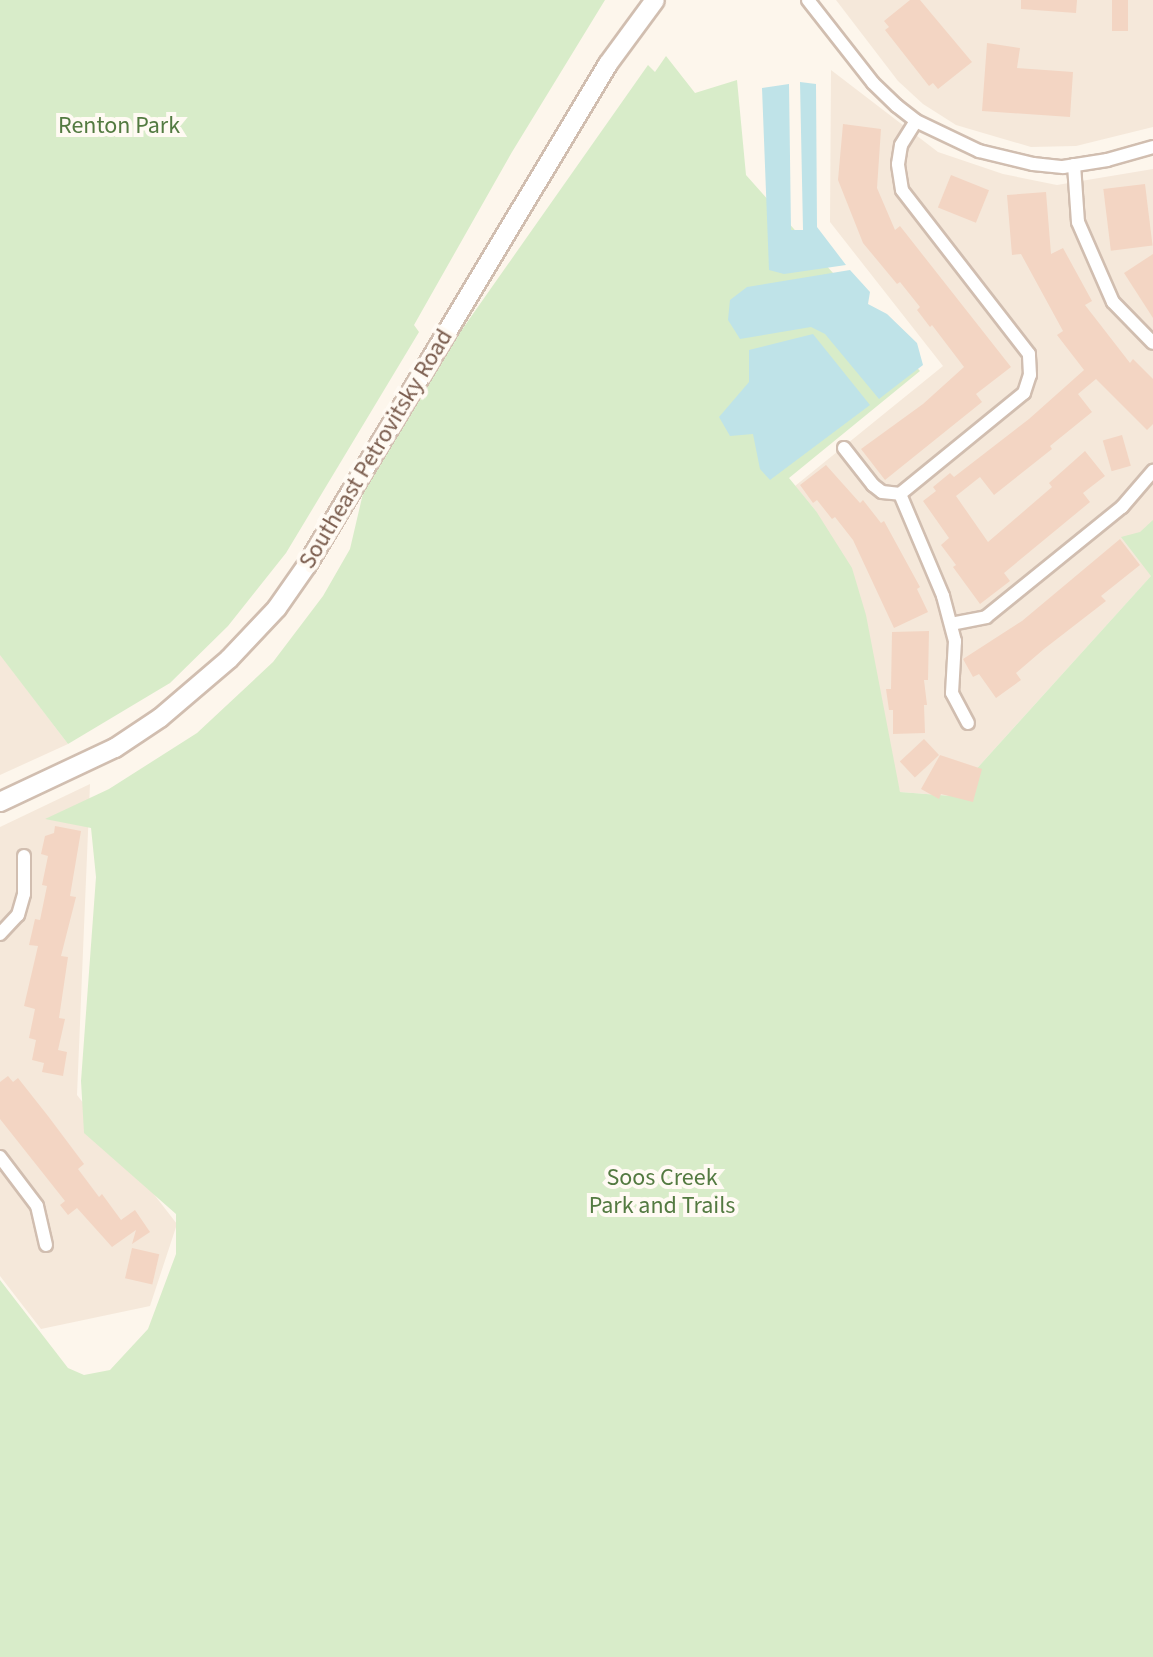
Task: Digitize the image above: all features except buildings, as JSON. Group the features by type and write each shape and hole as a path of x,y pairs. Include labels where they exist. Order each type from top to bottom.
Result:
{"main road":[{"name":"Southeast Petrovitsky Road","path":"0,802 115,748 160,718 229,659 277,608 307,565 608,64 655,0"}],"street":[{"path":"808,0 873,83 916,121 979,151 1033,164 1074,165 1153,147"},
{"path":"844,448 873,485 882,492 900,494 1024,393 1030,375 1029,354 902,190 898,164 901,145 916,121"},
{"path":"1074,165 1078,222 1113,302 1153,343"},
{"path":"951,624 986,617 1122,507 1153,471"},
{"path":"900,494 943,596 955,641 952,693 968,723"},
{"path":"0,934 18,915 24,894 24,856"},
{"path":"0,1157 37,1206 46,1245"}],"shaded area":[{"path":"836,0 1153,0 1153,127 1076,146 1031,147 956,125 923,104 898,81"},
{"path":"831,70 938,152 1003,174 1057,185 1153,169 1153,574 952,796 900,792 816,511 795,486 943,366 830,222"},
{"path":"0,654 68,744 0,775"},
{"path":"90,784 77,1095 177,1224 150,1306 41,1329 0,1276 0,827"}],"green space":[{"name":"Renton Park","path":"0,0 605,0 512,152 414,325 419,332 286,553 228,626 170,683 68,744 0,655"},
{"name":"Soos Creek Park and Trails","path":"666,56 695,93 737,80 746,175 920,371 789,478 816,511 852,568 866,615 900,792 952,796 1151,576 1121,537 1140,532 1153,520 1153,1657 0,1657 0,1280 68,1368 84,1375 110,1370 148,1329 176,1254 176,1214 84,1133 81,1081 96,877 91,828 45,819 109,789 197,733 273,662 323,596 350,549 371,459 648,65 655,72"}],"water":[{"path":"800,82 816,84 817,227 846,265 784,274 769,270 762,88 789,84 791,230 803,230"},
{"path":"850,270 870,292 868,304 887,314 917,343 923,365 879,399 825,334 811,327 740,339 728,320 730,300 747,287"},
{"path":"813,334 870,405 770,480 760,469 753,434 730,436 719,417 749,382 749,350"}]}
